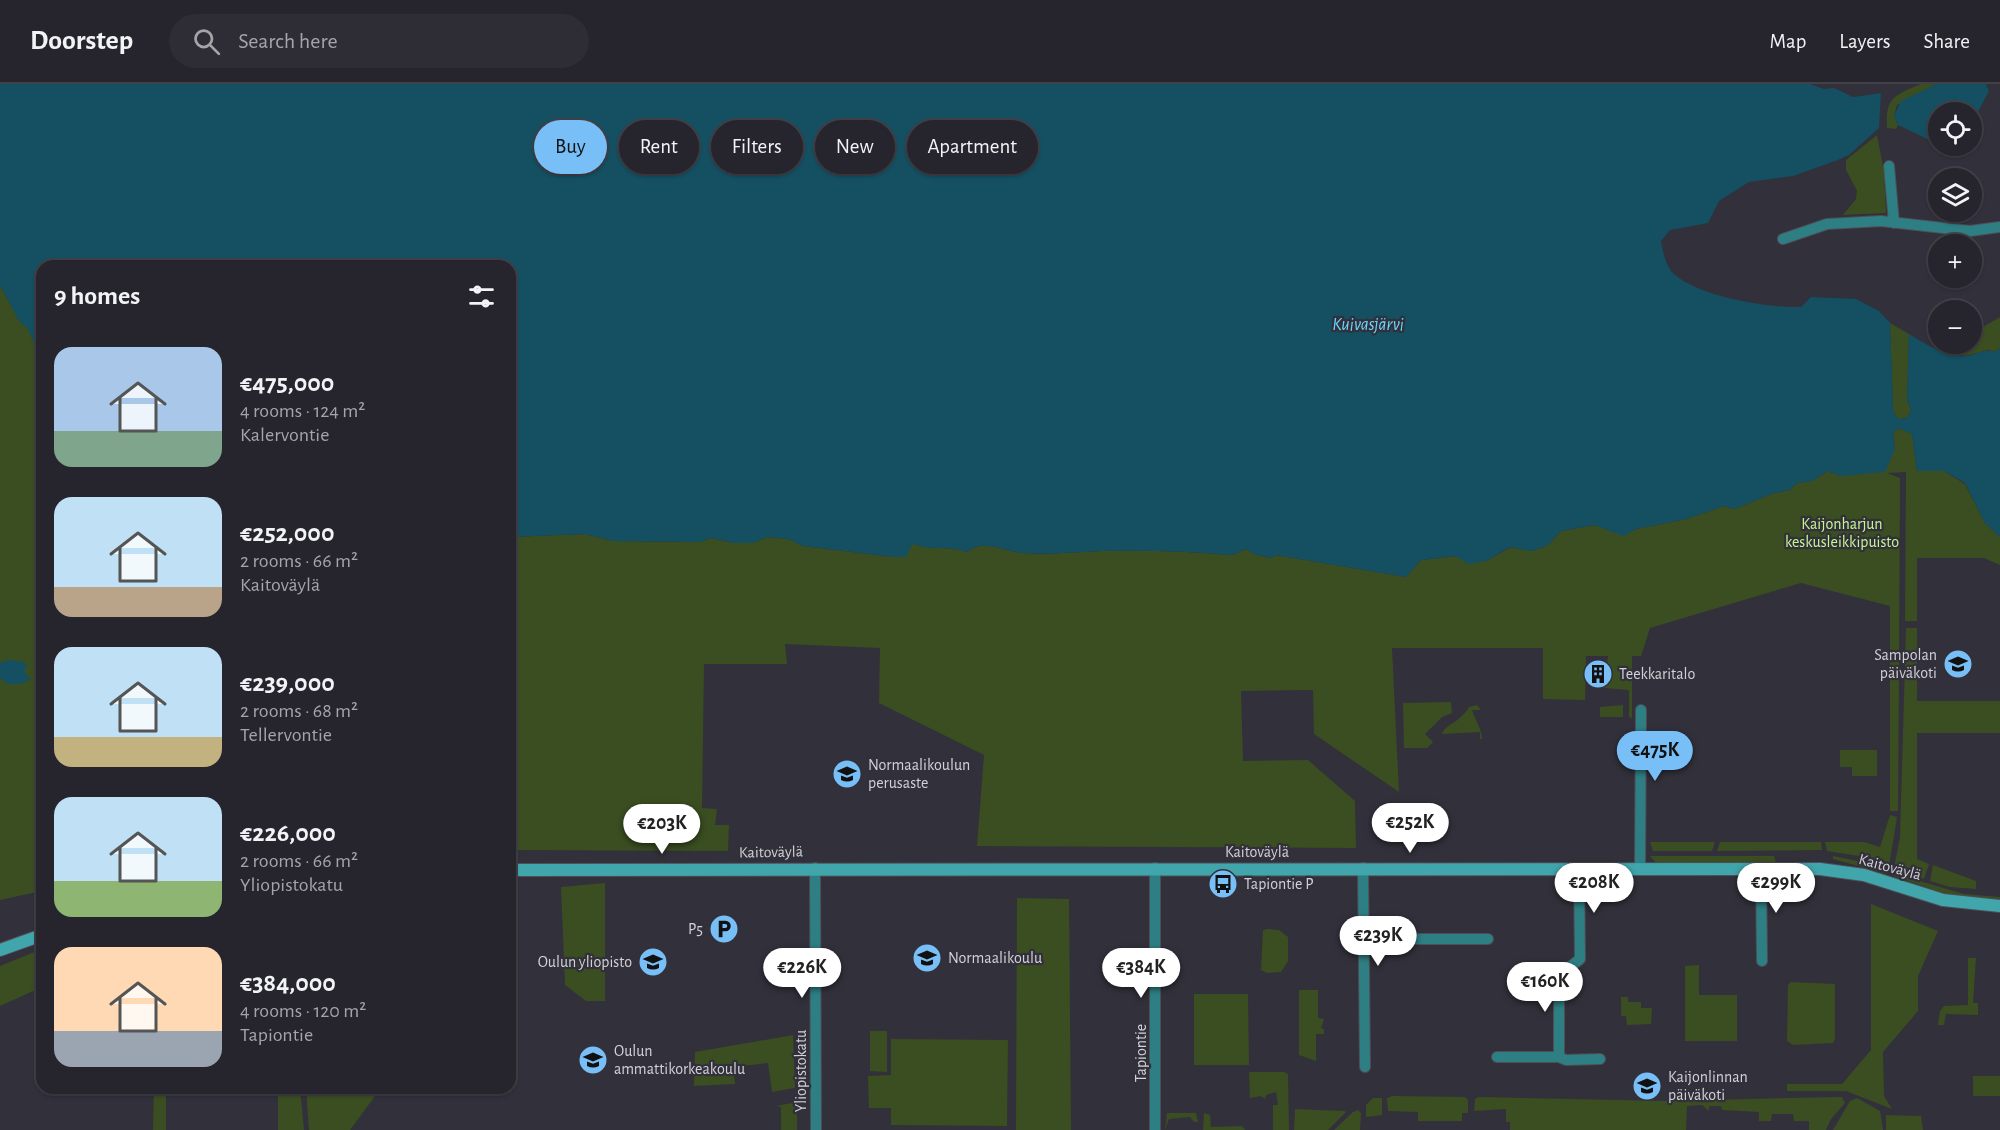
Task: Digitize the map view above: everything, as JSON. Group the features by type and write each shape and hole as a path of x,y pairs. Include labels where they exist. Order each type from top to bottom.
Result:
{"street":[{"path":"1889,166 1894,223"},
{"path":"1783,239 1827,224 1894,223 1970,231 2000,227"},
{"path":"1640,868 1641,710"},
{"name":"Yliopistokatu","path":"815,868 816,1130"},
{"name":"Tapiontie","path":"1155,868 1155,1130"},
{"path":"1363,868 1365,1067"},
{"path":"1761,868 1762,961"},
{"path":"1559,1057 1559,976 1580,959 1579,869"},
{"name":"Kaitoväylä","path":"516,870 1820,869 1864,875 1943,900 2000,906"},
{"path":"0,950 36,937"},
{"path":"1364,939 1488,939"},
{"path":"1497,1057 1600,1059"}],"green space":[{"path":"1921,84 1937,84 1897,105 1894,116 1898,125 1896,129 1887,128 1890,103 1904,91"},
{"path":"1877,135 1884,172 1886,213 1843,215 1856,199 1857,191 1846,170 1846,160"},
{"path":"0,285 36,344 36,892 0,900"},
{"path":"2000,317 2000,348 1995,352 1988,350 1982,352 1982,328"},
{"path":"1890,323 1909,334 1907,400 1911,410 1907,418 1898,419 1893,412"},
{"name":"Kaijonharjun keskusleikkipuisto","path":"1897,428 1912,433 1917,471 1944,471 1965,484 1985,523 2000,537 2000,565 1984,558 1917,558 1917,621 1905,621 1906,472 1887,473 1900,478 1899,668 1890,670 1890,606 1801,583 1650,628 1641,656 1632,656 1632,718 1629,717 1629,690 1604,688 1608,656 1586,656 1585,700 1543,699 1543,648 1392,648 1399,792 1314,734 1313,690 1241,691 1243,761 1308,760 1355,801 1356,848 977,846 984,755 879,703 880,648 785,644 787,664 704,664 702,808 717,809 715,825 729,825 728,851 516,850 516,537 585,534 613,541 700,542 711,538 734,543 753,543 767,537 789,539 803,546 894,557 911,543 967,552 980,546 987,546 1034,554 1134,551 1232,555 1246,549 1254,554 1271,558 1276,555 1406,577 1421,560 1456,556 1486,561 1511,547 1531,551 1547,546 1561,531 1595,525 1623,535 1636,529 1686,519 1724,506 1734,509 1774,493 1790,490 1797,483 1812,481 1828,471 1841,476 1895,449 1893,434"},
{"path":"1906,628 1917,628 1917,701 2000,701 2000,733 1917,733 1917,859 1929,864 1924,879 1894,867 1900,838"},
{"path":"1890,674 1899,675 1898,811 1890,811"},
{"path":"1451,702 1452,713 1442,717 1425,734 1433,742 1427,748 1404,748 1403,703"},
{"path":"1477,705 1481,710 1472,710 1480,728 1482,739 1480,739 1480,732 1442,734 1469,707"},
{"path":"1623,705 1623,717 1600,717 1600,707"},
{"path":"1840,750 1877,750 1877,776 1852,776 1852,767 1840,767"},
{"path":"1890,815 1897,817 1889,866 1859,856 1827,851 1825,842 1864,842 1880,847"},
{"path":"1650,842 1715,842 1712,851 1653,851"},
{"path":"1720,842 1821,842 1822,850 1717,851"},
{"path":"1650,856 1774,856 1776,863 1656,863"},
{"path":"1833,856 1858,861 1886,871 1887,874 1833,859"},
{"path":"1933,865 1976,881 1976,889 1950,887 1930,881"},
{"path":"1896,874 1964,894 2000,897 2000,900 1949,895 1894,876"},
{"path":"605,883 605,1001 586,1001 565,985 561,887"},
{"path":"1017,898 1069,899 1071,1130 1016,1130"},
{"path":"1871,904 1938,931 1918,976 1918,1011 1883,1052 1884,1096 1892,1109 1846,1091 1787,1091 1787,1084 1842,1084 1871,1050"},
{"path":"1263,930 1279,930 1288,937 1288,961 1281,972 1267,973 1261,970"},
{"path":"36,951 36,990 0,1006 0,966"},
{"path":"1968,958 1976,958 1973,1003 1978,1003 1978,1015 1946,1014 1944,1025 1938,1025 1940,1011 1944,1006 1968,1005"},
{"path":"1699,965 1699,995 1737,995 1737,1041 1685,1041 1685,966"},
{"path":"1791,982 1835,984 1835,1039 1833,1043 1793,1045 1787,1041 1788,985"},
{"path":"1299,990 1318,990 1318,1018 1324,1019 1321,1028 1324,1029 1324,1034 1316,1034 1316,1061 1299,1055"},
{"path":"1194,994 1248,994 1249,1065 1194,1065"},
{"path":"1621,997 1628,997 1628,1002 1641,1002 1641,1008 1652,1008 1651,1024 1627,1025 1626,1016 1621,1016"},
{"path":"870,1031 887,1031 887,1072 870,1071"},
{"path":"793,1035 795,1088 772,1092 768,1063 733,1067 735,1084 694,1086 695,1052"},
{"path":"891,1039 1008,1040 1007,1126 891,1125 891,1108 869,1108 868,1076 891,1075"},
{"path":"1249,1072 1288,1074 1289,1130 1273,1130 1273,1105 1278,1105 1276,1092 1266,1095 1265,1099 1261,1096 1250,1098"},
{"path":"1973,1076 2000,1076 2000,1096 1973,1096"},
{"path":"154,1094 166,1094 166,1130 153,1130"},
{"path":"278,1094 301,1094 304,1130 278,1130"},
{"path":"306,1094 377,1094 350,1130 309,1130"},
{"path":"1392,1096 1465,1097 1468,1100 1468,1113 1462,1113 1462,1121 1418,1121 1418,1112 1388,1111 1387,1098"},
{"path":"1478,1097 1665,1101 1842,1097 1845,1103 1831,1119 1826,1130 1809,1130 1809,1121 1794,1121 1793,1114 1772,1114 1771,1121 1759,1121 1759,1112 1722,1110 1721,1106 1709,1106 1709,1111 1702,1105 1687,1106 1686,1130 1510,1130 1510,1122 1506,1122 1506,1109 1474,1111 1475,1099"},
{"path":"1373,1098 1382,1098 1382,1115 1366,1117 1366,1105"},
{"path":"1857,1098 1880,1111 1883,1130 1833,1130 1850,1101"},
{"path":"797,1102 797,1130 781,1130 781,1107 776,1106"},
{"path":"1295,1109 1346,1112 1328,1130 1294,1130"},
{"path":"1358,1110 1361,1113 1360,1130 1334,1130 1353,1112"},
{"path":"1167,1113 1196,1113 1198,1122 1194,1122 1190,1117 1169,1119 1165,1130"},
{"path":"1204,1113 1210,1115 1211,1127 1242,1126 1245,1130 1203,1130"},
{"path":"1886,1115 1921,1116 1923,1130 1886,1130"}],"water":[{"name":"Kuivasjärvi","path":"0,84 1810,84 1824,89 1834,88 1853,97 1881,93 1879,128 1849,155 1793,176 1749,182 1719,201 1708,223 1670,230 1661,241 1669,268 1687,283 1735,300 1771,306 1801,307 1811,297 1856,299 1879,311 1890,323 1893,411 1898,419 1907,418 1911,410 1907,400 1909,334 1928,344 1928,354 1971,355 1987,351 1995,352 2000,348 2000,537 1985,523 1965,483 1944,471 1917,471 1912,434 1898,428 1893,434 1895,449 1885,472 1841,476 1828,471 1812,481 1797,483 1790,490 1774,493 1734,509 1724,506 1686,519 1636,529 1623,536 1595,525 1561,531 1547,546 1531,551 1510,547 1486,561 1469,564 1455,556 1421,560 1406,577 1276,555 1271,558 1254,554 1246,549 1232,555 1135,551 1034,554 987,546 980,546 967,552 912,544 906,557 894,557 803,546 789,539 767,537 753,543 734,543 711,538 700,542 613,541 585,534 516,537 516,260 36,260 36,347 28,329 19,321 0,285"},
{"path":"1937,84 1986,84 1989,91 1982,104 1982,102 1928,102 1928,139 1898,125 1894,116 1901,101"},
{"path":"8,660 24,662 27,666 24,672 31,679 20,684 8,684 0,678 0,663"}],"place":[{"name":"Sampolan päiväkoti","path":"1958,664"},
{"name":"Teekkaritalo","path":"1598,674"},
{"name":"Normaalikoulun perusaste","path":"847,774"},
{"name":"Tapiontie P","path":"1223,884"},
{"name":"P5","path":"724,929"},
{"name":"Normaalikoulu","path":"927,958"},
{"name":"Oulun yliopisto","path":"653,962"},
{"name":"Oulun ammattikorkeakoulu","path":"593,1060"},
{"name":"Kaijonlinnan päiväkoti","path":"1647,1086"}]}
